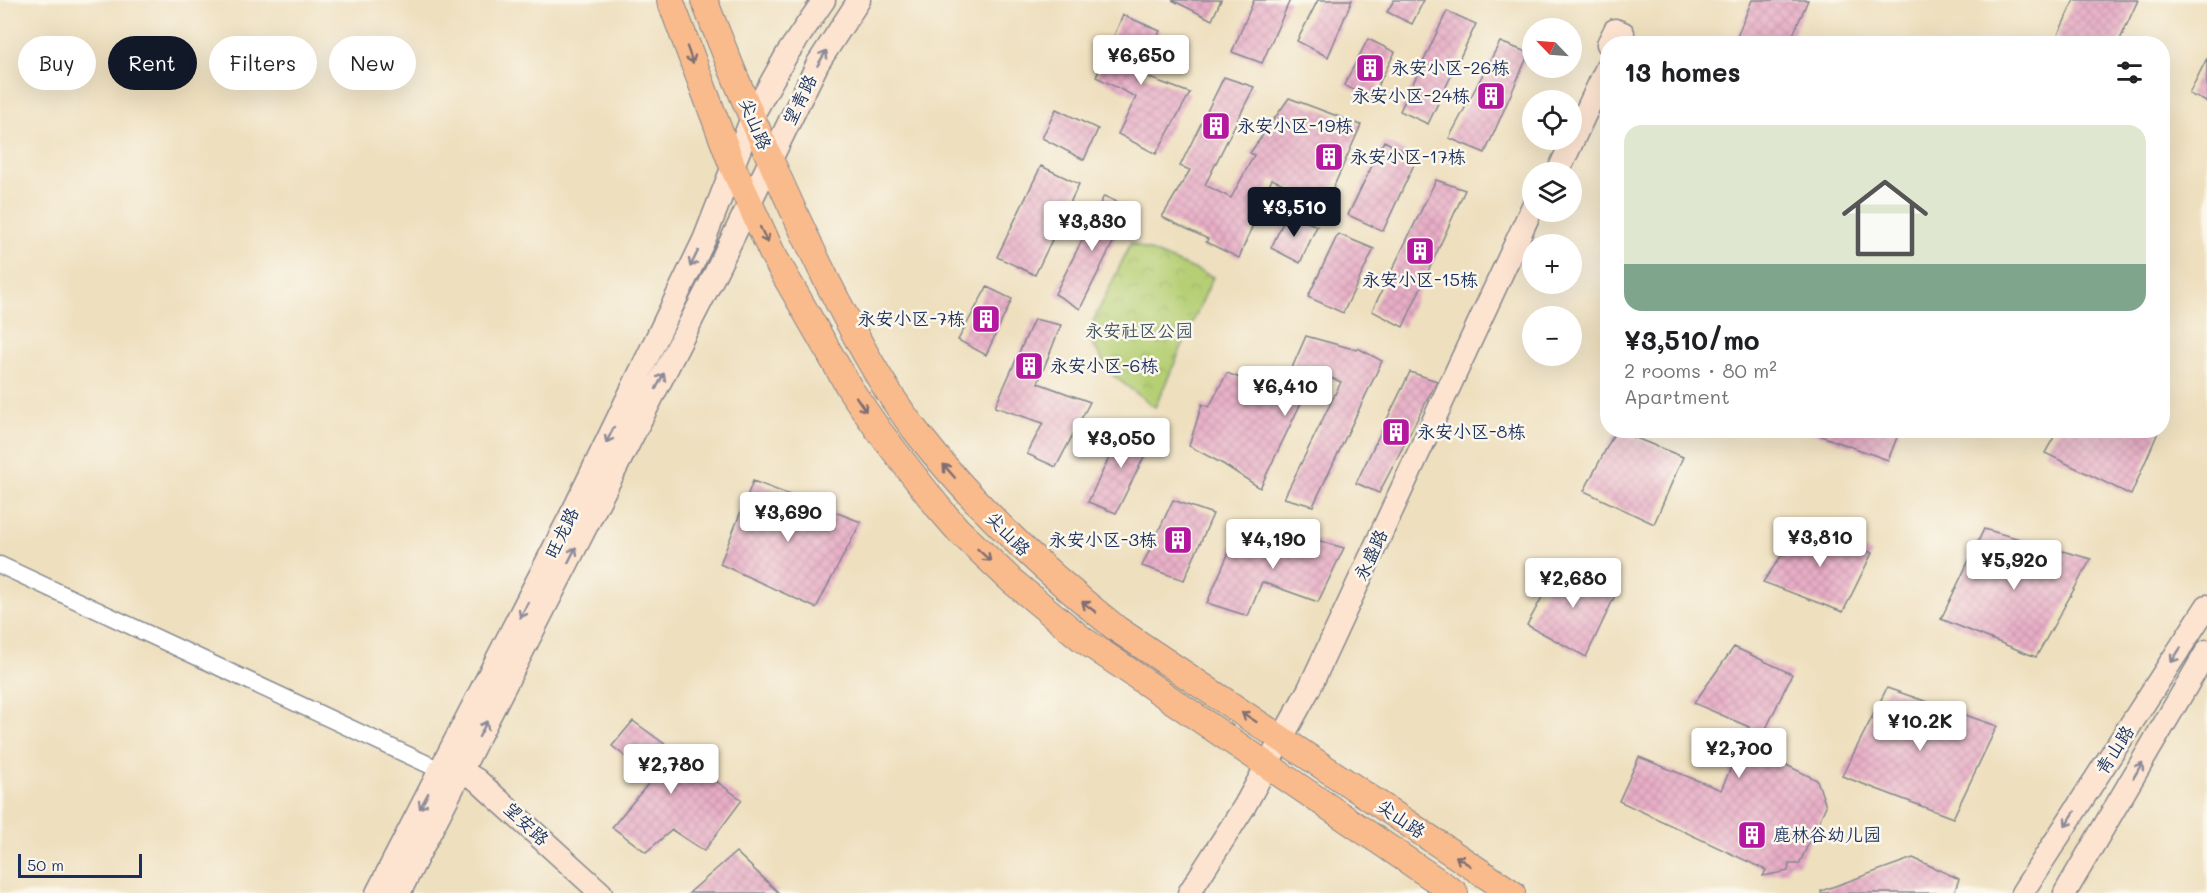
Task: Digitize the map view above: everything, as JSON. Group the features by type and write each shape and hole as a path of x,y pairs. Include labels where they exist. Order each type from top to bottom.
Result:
{"main road":[{"name":"尖山路","path":"670,0 733,166 772,252 850,389 909,471 958,530 1012,581 1082,639 1455,893"},
{"name":"尖山路","path":"704,0 791,210 849,324 917,434 963,487 1022,548 1082,602 1116,628 1512,893"},
{"name":"望青路","path":"733,166 752,118 787,54 824,0"},
{"name":"望青路","path":"749,204 818,63 859,0"},
{"path":"1612,36 1615,30 1623,33 1622,36"},
{"path":"1582,100 1600,61"},
{"path":"1563,162 1600,82"},
{"name":"旺龙路","path":"399,893 451,770 704,240 733,166"},
{"name":"旺龙路","path":"377,893 451,770 749,204"},
{"name":"永盛路","path":"1287,742 1309,689 1526,222"},
{"name":"永盛路","path":"1200,893 1287,742 1318,693 1535,222"},
{"name":"青山路","path":"2022,893 2207,606"},
{"name":"青山路","path":"2066,893 2207,651"},
{"name":"永盛路","path":"1189,893 1272,769"},
{"name":"望安路","path":"451,770 587,893"},
{"name":"望安路","path":"451,770 490,792 601,893"}],"street":[{"path":"0,565 451,770"}],"green space":[{"name":"永安社区公园","path":"1131,243 1213,277 1155,407 1111,374 1087,334"}],"building":[{"path":"1172,0 1221,0 1212,20"},
{"path":"1254,0 1290,0 1262,63 1232,52"},
{"path":"1318,0 1352,0 1328,57 1297,41"},
{"name":"永安小区-26栋","path":"1394,0 1424,0 1412,24 1387,12"},
{"path":"1752,0 1808,0 1792,36 1737,36"},
{"path":"2074,0 2138,0 2122,36 2057,36"},
{"path":"1447,11 1476,24 1428,124 1400,111"},
{"path":"1123,15 1160,31 1139,74 1190,93 1156,154 1118,134 1136,97 1096,77"},
{"name":"永安小区-26栋","path":"1368,39 1395,52 1371,99 1344,85"},
{"name":"永安小区-24栋","path":"1500,42 1522,50 1522,69 1485,153 1449,138"},
{"path":"2207,58 2207,102 2189,94"},
{"path":"1224,77 1254,87 1205,185 1231,198 1254,155 1250,153 1289,98 1361,125 1326,204 1272,179 1239,258 1206,242 1208,239 1162,217 1190,170 1180,166"},
{"path":"1056,109 1098,129 1084,160 1042,138"},
{"path":"1384,141 1417,158 1383,231 1348,215"},
{"path":"1041,166 1079,184 1035,275 997,257"},
{"name":"永安小区-15栋","path":"1436,180 1465,190 1403,327 1372,311"},
{"path":"1104,196 1130,208 1080,309 1055,294"},
{"path":"1287,214 1317,226 1300,263 1271,248"},
{"path":"1338,234 1374,249 1343,313 1308,297"},
{"name":"永安小区-7栋","path":"987,287 1012,299 986,355 958,340"},
{"path":"1034,319 1061,325 1038,383 1090,402 1056,467 1027,454 1043,423 995,407"},
{"path":"1306,336 1357,350 1358,348 1382,361 1313,506 1284,498 1341,382 1316,372 1260,488 1223,464 1189,446 1202,404 1209,407 1227,373 1271,390 1278,375 1287,379"},
{"name":"永安小区-8栋","path":"1410,372 1437,381 1379,493 1356,483"},
{"path":"1124,426 1154,437 1116,513 1088,502"},
{"path":"1612,438 1636,438 1683,457 1654,524 1584,491"},
{"path":"1827,438 1897,438 1888,460"},
{"path":"2053,438 2156,438 2131,495 2045,453"},
{"path":"753,481 861,522 816,608 720,564"},
{"name":"永安小区-3栋","path":"1173,500 1213,514 1184,580 1142,566"},
{"path":"1805,522 1872,553 1843,612 1763,582"},
{"path":"1239,529 1292,550 1299,535 1344,548 1318,602 1262,582 1248,616 1207,603"},
{"path":"1984,529 2091,559 2036,657 1941,619"},
{"path":"1559,566 1619,587 1586,657 1527,625"},
{"name":"鹿林谷幼儿园","path":"1734,647 1792,674 1756,750 1817,780 1826,806 1799,864 1789,864 1788,871 1763,876 1766,870 1619,801 1639,757 1721,790 1749,727 1694,703"},
{"path":"1887,688 1997,726 1953,818 1842,776"},
{"path":"633,721 742,800 704,851 672,830 646,852 612,827 653,778 612,746"},
{"path":"736,852 779,893 689,893 729,858"},
{"path":"1913,858 1959,879 1954,893 1821,893 1821,891"}],"place":[{"name":"永安小区-26栋","path":"1370,68"},
{"name":"永安小区-24栋","path":"1491,96"},
{"name":"永安小区-19栋","path":"1216,126"},
{"name":"永安小区-17栋","path":"1329,157"},
{"name":"永安小区-15栋","path":"1420,251"},
{"name":"永安小区-7栋","path":"986,319"},
{"name":"永安小区-6栋","path":"1029,366"},
{"name":"永安小区-8栋","path":"1396,432"},
{"name":"永安小区-3栋","path":"1178,540"},
{"name":"鹿林谷幼儿园","path":"1752,835"}]}
